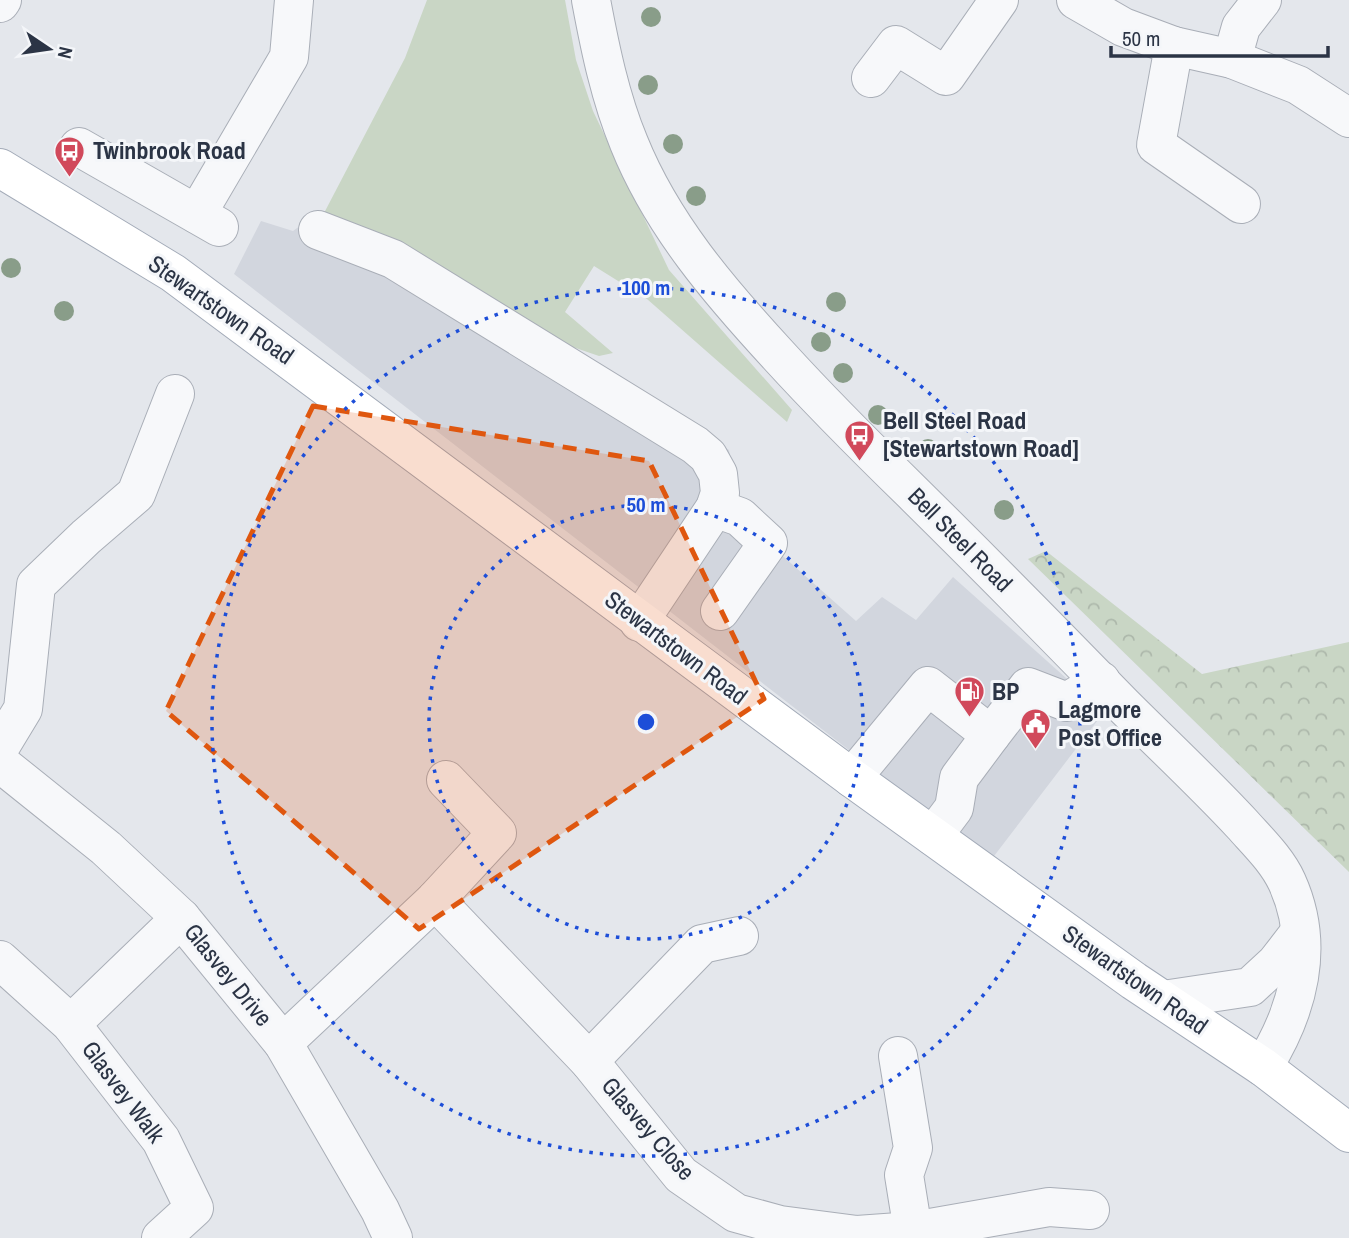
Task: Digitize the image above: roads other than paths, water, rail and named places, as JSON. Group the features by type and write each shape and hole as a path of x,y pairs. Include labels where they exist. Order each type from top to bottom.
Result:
{"main road":[{"name":"Stewartstown Road","path":"0,168 173,273 852,778 944,822 1163,1000 1263,1067 1349,1133"}],"street":[{"path":"79,147 208,220 289,57 294,0"},
{"name":"Bell Steel Road","path":"591,0 603,61 628,143 685,246 727,300 834,415 1206,785 1270,855 1287,881 1297,912 1302,944 1298,990 1281,1038 1263,1067"},
{"path":"872,78 896,45 946,76 999,0"},
{"path":"1076,0 1123,27 1174,46 1232,59 1298,85 1349,118"},
{"path":"1232,59 1241,27 1262,0"},
{"path":"1174,46 1156,145 1241,204"},
{"path":"317,230 393,259 695,445 708,456 718,474 720,493 715,509 639,622"},
{"path":"0,747 23,709 16,640 36,585 136,494 175,394"},
{"path":"715,509 740,517 768,543 720,611"},
{"path":"944,822 959,778 1028,687 1068,702 1101,681"},
{"path":"852,778 928,686 991,735"},
{"name":"Glasvey Drive","path":"0,763 106,848 181,918 283,1043 380,1210 393,1238"},
{"path":"283,1043 435,900 497,833 446,780"},
{"name":"Glasvey Close","path":"435,900 589,1061 681,1175 736,1213 827,1236 914,1231 1049,1207 1090,1210"},
{"path":"71,1024 181,918"},
{"path":"1163,1000 1250,986 1276,963 1300,932"},
{"path":"589,1061 702,944 739,936"},
{"name":"Glasvey Walk","path":"0,960 71,1024 162,1140 194,1208 162,1238"},
{"path":"898,1056 913,1148 904,1175 914,1231"}],"place":[{"name":"Twinbrook Road","path":"70,178"},
{"name":"Bell Steel Road [Stewartstown Road]","path":"860,462"},
{"name":"BP","path":"969,719"},
{"name":"Lagmore Post Office","path":"1035,751"}]}
